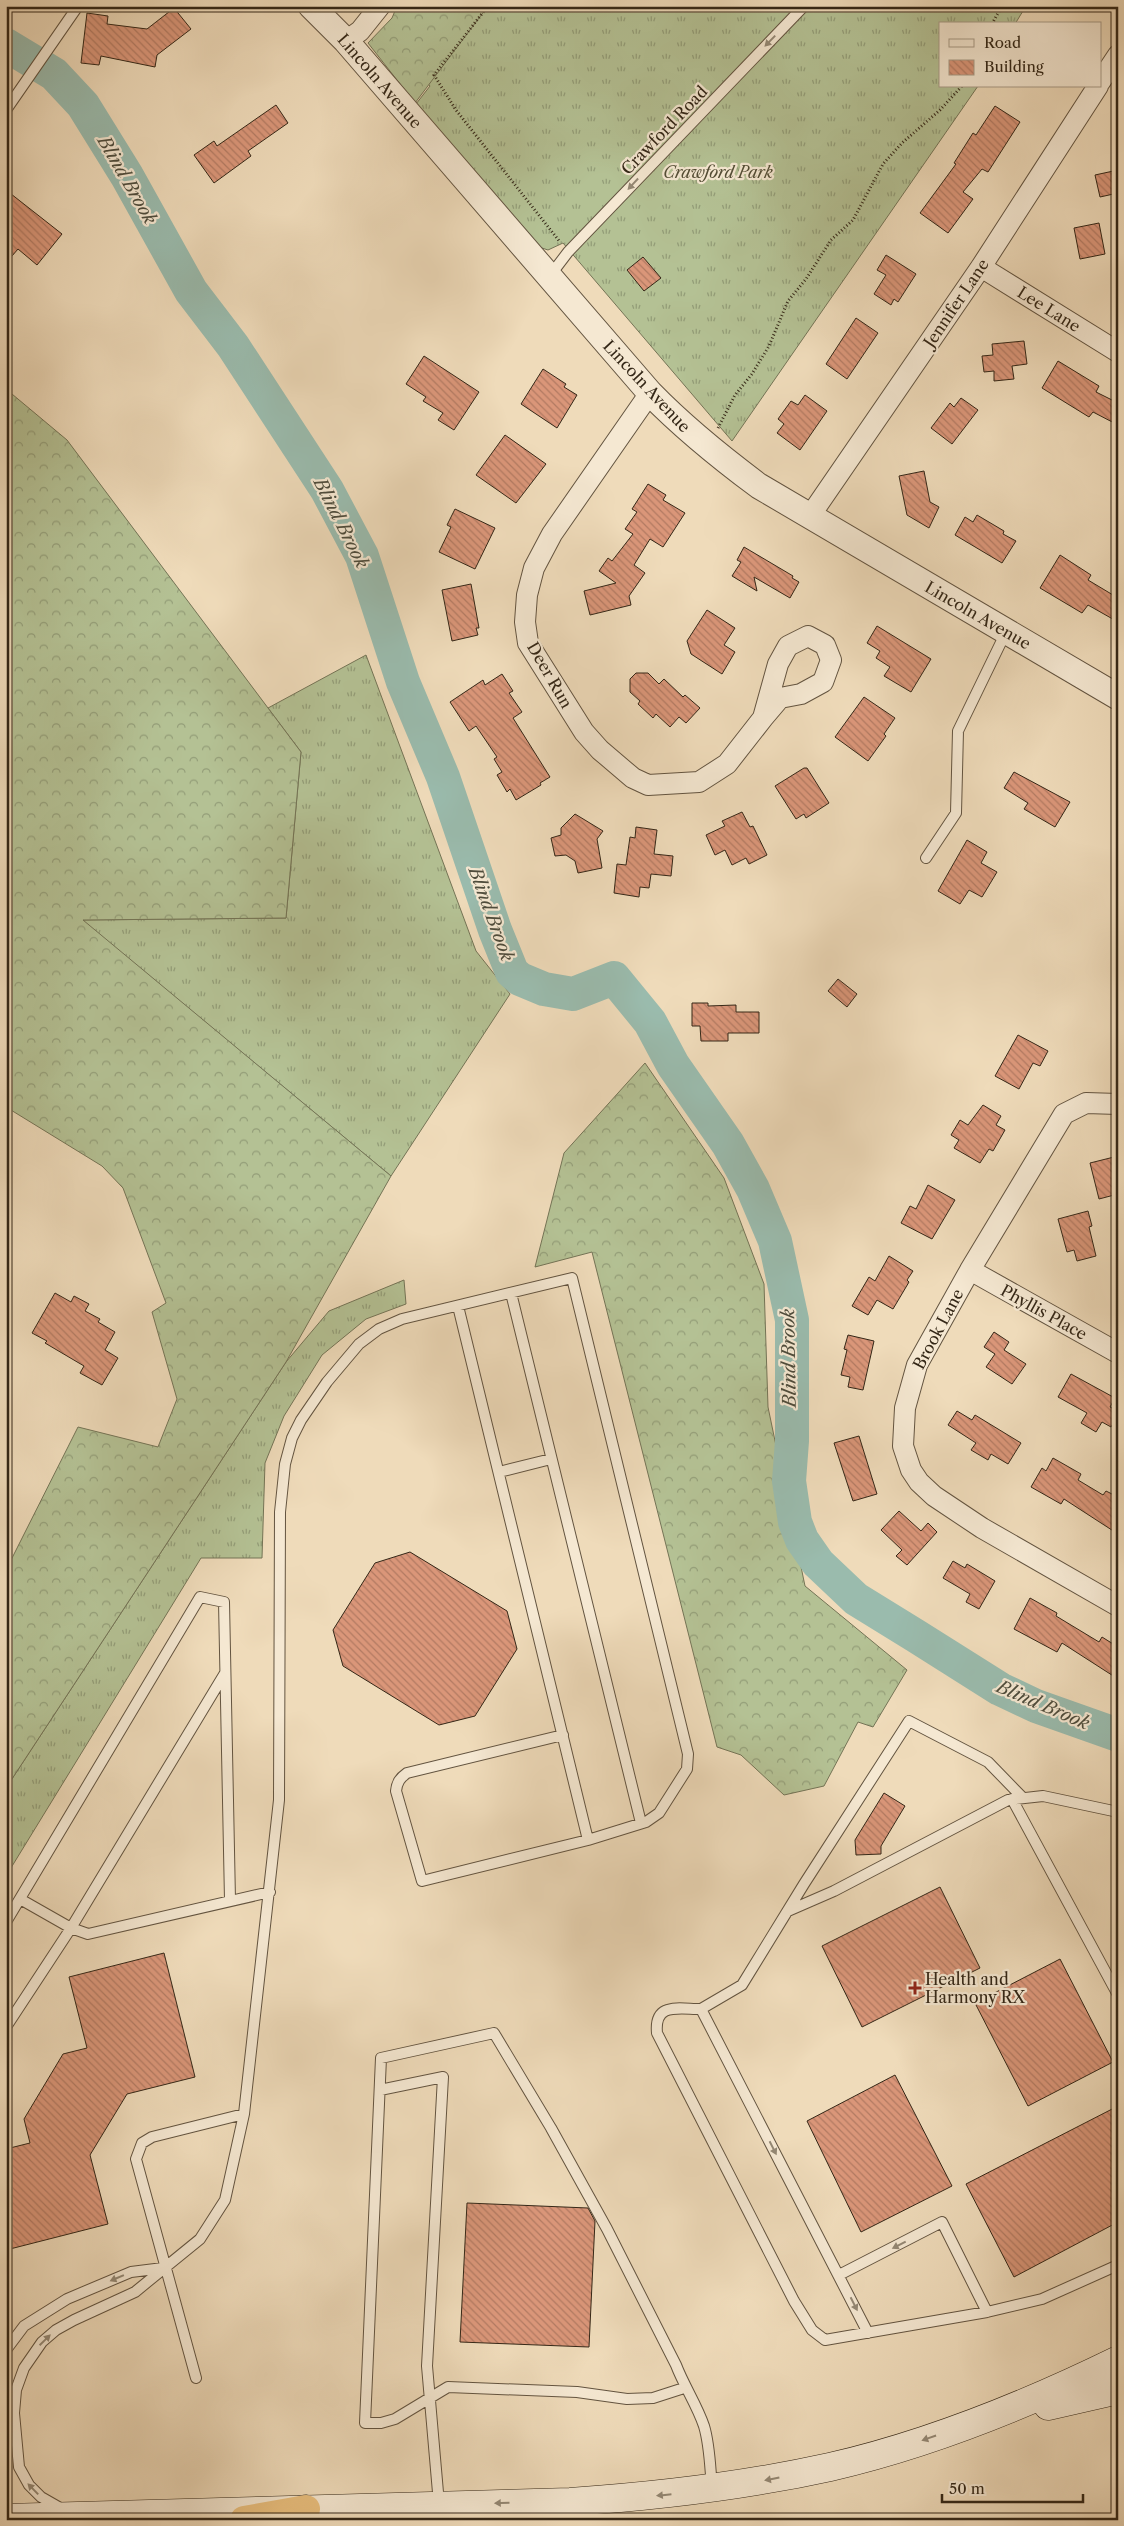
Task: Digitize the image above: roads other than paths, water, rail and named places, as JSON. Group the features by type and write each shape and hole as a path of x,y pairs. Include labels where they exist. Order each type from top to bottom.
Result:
{"highway":[{"path":"244,2520 306,2509"}],"main road":[{"path":"6,2518 440,2506 633,2498 712,2489 832,2466 896,2448 975,2422 1042,2396 1118,2360"},
{"path":"975,2422 1118,2390"}],"street":[{"name":"Lincoln Avenue","path":"312,6 346,41 549,277 673,417 759,486 1118,697"},
{"path":"346,41 360,32 380,6"},
{"name":"Jennifer Lane","path":"810,516 1105,84 1118,55"},
{"name":"Lee Lane","path":"981,267 1118,352"},
{"name":"Deer Run","path":"650,393 552,534 534,568 527,594 525,622 528,643 584,732 600,750 633,778 648,786 699,782 727,764 763,718"},
{"name":"Brook Lane","path":"1118,1104 1086,1103 1064,1114 970,1270 916,1365 905,1408 903,1446 911,1470 919,1482 934,1496 982,1528 1118,1606"},
{"name":"Phyllis Place","path":"970,1270 1118,1353"}],"lane":[{"path":"6,110 78,6"},
{"name":"Crawford Road","path":"549,277 568,252 804,6"},
{"path":"926,858 956,813 958,731 1006,632"},
{"path":"74,2516 41,2497 29,2485 19,2467 14,2413 16,2390 33,2353 56,2330 135,2292 200,2239 225,2200 244,2114 279,1800 280,1512 285,1464 292,1438 307,1410 359,1344 378,1329 402,1319 572,1278 688,1754 686,1769 659,1813 641,1823 588,1840 422,1880 396,1791 397,1783 407,1773 563,1735"},
{"path":"511,1293 641,1823"},
{"path":"458,1306 588,1840"},
{"path":"499,1472 551,1458"},
{"path":"6,1922 200,1597 224,1602 230,1900"},
{"path":"6,2027 71,1928 225,1672"},
{"path":"1023,1798 988,1762 909,1721 742,1985 700,2009 668,2009 661,2012 656,2023 657,2034 794,2301 812,2330 825,2340 987,2312 1042,2299 1118,2265"},
{"path":"788,1911 834,1891 1012,1799 1043,1796 1118,1812"},
{"path":"1012,1799 1118,1995"},
{"path":"20,1899 71,1928 88,1934 270,1892"},
{"path":"700,2009 868,2333"},
{"path":"684,2388 653,2398 627,2399 577,2392 448,2387 430,2396 395,2419 381,2423 365,2423 381,2058 494,2033 551,2128 607,2229 676,2365 684,2388 703,2424 708,2441 712,2489"},
{"path":"380,2090 443,2078 427,2366 440,2506"},
{"path":"196,2378 164,2268 136,2159 138,2150 152,2136 244,2114"},
{"path":"839,2275 942,2222 987,2312"},
{"path":"6,2350 24,2326 67,2299 131,2272 164,2268"}],"waterway":[{"name":"Blind Brook","path":"6,45 54,74 83,105 127,176 191,291 233,346 327,490 362,556 403,682 443,777 495,930 512,972 520,979 544,989 573,994 614,978 650,1022 673,1065 728,1144 753,1189 775,1241 792,1320 792,1441 789,1481 795,1522 802,1540 818,1563 856,1599 1000,1689 1036,1706 1118,1735"}],"place":[{"name":"Health and Harmony RX","path":"915,1988"}],"park label":[{"name":"Crawford Park","path":"718,172"}]}
